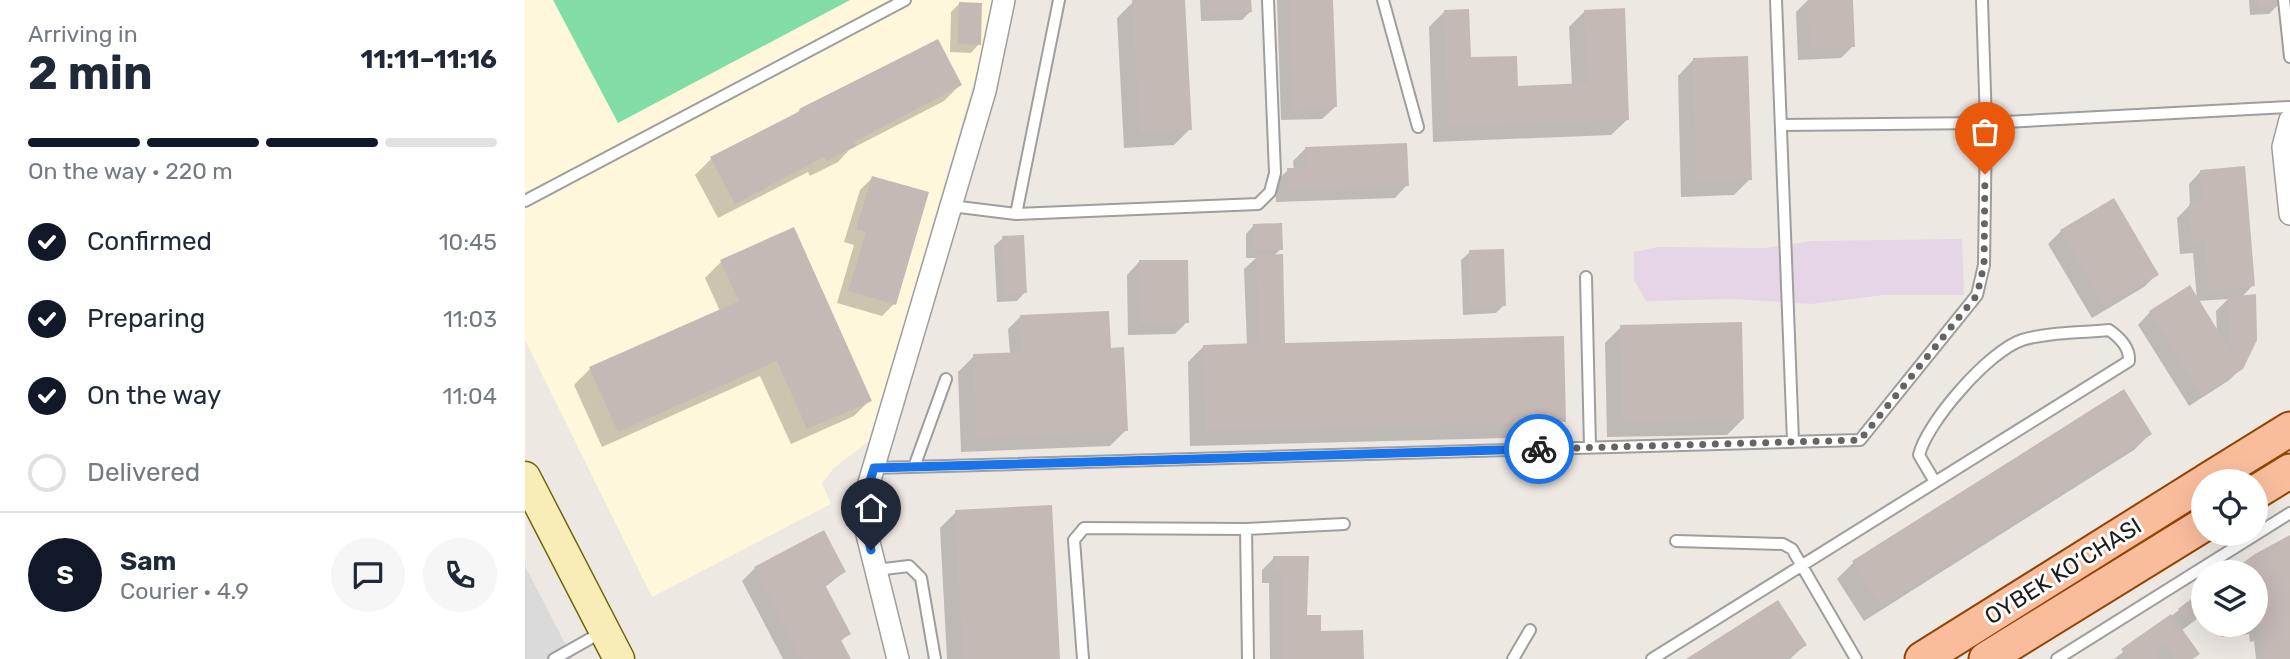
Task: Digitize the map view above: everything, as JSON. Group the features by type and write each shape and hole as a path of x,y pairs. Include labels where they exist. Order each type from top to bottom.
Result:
{"main road":[{"name":"OYBEK KO‘CHASI","path":"2226,469 2290,429"},
{"path":"2268,485 2290,471"},
{"path":"525,477 619,659"},
{"name":"OYBEK KO‘CHASI","path":"1922,659 2191,491"},
{"name":"OYBEK KO‘CHASI","path":"1986,659 2191,532"}],"street":[{"path":"898,659 861,510 985,91 1004,0"},
{"path":"2290,120 2283,147 2290,214"}],"lane":[{"path":"525,201 905,0"},
{"path":"1016,214 1059,0"},
{"path":"951,206 1016,214 1258,204 1270,192 1275,173 1268,0"},
{"path":"1383,0 1418,127"},
{"path":"1776,0 1793,442"},
{"path":"874,468 1860,440 1977,295 1984,265 1986,123 1982,0"},
{"path":"2284,0 2290,57"},
{"path":"1781,125 1986,123 2290,107"},
{"path":"1586,277 1590,447"},
{"path":"1652,659 2129,361 2130,354 2117,335 2109,330 2022,340 1990,359 1923,437 1919,455 1935,482"},
{"path":"914,467 946,379"},
{"path":"2057,659 2290,513"},
{"path":"1083,659 1074,540 1084,528 1246,529 1344,524"},
{"path":"1246,529 1248,659"},
{"path":"1676,541 1783,544 1792,549 1856,659"},
{"path":"876,570 909,566 921,578 935,659"},
{"path":"1513,659 1530,630"},
{"path":"554,659 604,631"}],"shaded area":[{"path":"525,0 992,0 983,51 870,440 834,468 822,483 831,504 652,597 525,340"},
{"path":"1962,239 1964,295 1884,295 1811,304 1734,299 1646,301 1634,280 1634,252 1658,247 1765,248 1812,241"},
{"path":"525,566 573,659 525,659"}],"green space":[{"path":"553,0 850,0 618,123"}],"building":[{"path":"1132,0 1185,0 1192,130 1140,132"},
{"path":"1208,0 1251,0 1252,12 1209,13"},
{"path":"1289,0 1333,0 1337,107 1293,109"},
{"path":"1808,0 1853,0 1855,47 1810,48"},
{"path":"2257,0 2279,0 2279,6 2258,7"},
{"path":"959,2 982,3 981,45 958,44"},
{"path":"1625,8 1629,120 1449,126 1444,10 1469,9 1471,57 1517,56 1518,86 1588,83 1584,10"},
{"path":"938,39 962,85 854,142 856,146 827,161 824,157 735,204 710,157"},
{"path":"1748,56 1752,180 1697,181 1693,58"},
{"path":"1407,143 1409,186 1288,190 1287,168 1306,168 1305,147"},
{"path":"2245,166 2255,286 2209,290 2205,241 2192,242 2189,204 2203,203 2200,170"},
{"path":"872,176 929,192 896,305 848,291 866,232 856,229"},
{"path":"2114,198 2159,275 2105,306 2060,230"},
{"path":"1282,223 1283,250 1254,250 1253,224"},
{"path":"794,227 872,401 807,429 777,361 618,432 589,367 739,301 720,260"},
{"path":"1024,235 1027,293 1005,294 1002,236"},
{"path":"1504,249 1506,306 1471,307 1469,250"},
{"path":"1283,254 1285,343 1564,336 1566,422 1206,431 1203,345 1259,343 1256,255"},
{"path":"1139,260 1188,260 1189,323 1140,323"},
{"path":"2190,285 2231,352 2228,297 2256,294 2257,340 2243,369 2202,395 2149,311"},
{"path":"1109,311 1111,348 1124,347 1128,431 977,437 973,354 1022,352 1020,315"},
{"path":"1742,322 1744,419 1623,422 1620,325"},
{"path":"2124,389 2152,434 1881,606 1852,561"},
{"path":"1052,505 1060,659 963,659 955,510"},
{"path":"824,530 846,572 824,583 851,634 841,640 851,659 802,659 754,567"},
{"path":"2290,535 2290,659 2264,659 2263,637 2268,637 2268,560 2247,560"},
{"path":"1273,556 1309,556 1307,615 1321,615 1321,631 1363,630 1364,659 1282,659 1281,571 1274,571"},
{"path":"2191,599 2191,623 2190,624 2178,609"},
{"path":"1778,600 1807,645 1785,659 1686,659"},
{"path":"2171,614 2200,654 2193,659 2175,659 2165,644 2154,652 2159,659 2128,659 2121,649"}],"way so far":[{"path":"1539,449 1860,440 1977,295 1984,265 1985,174"}],"route":[{"path":"871,550 861,510 874,468 1539,449"}]}
